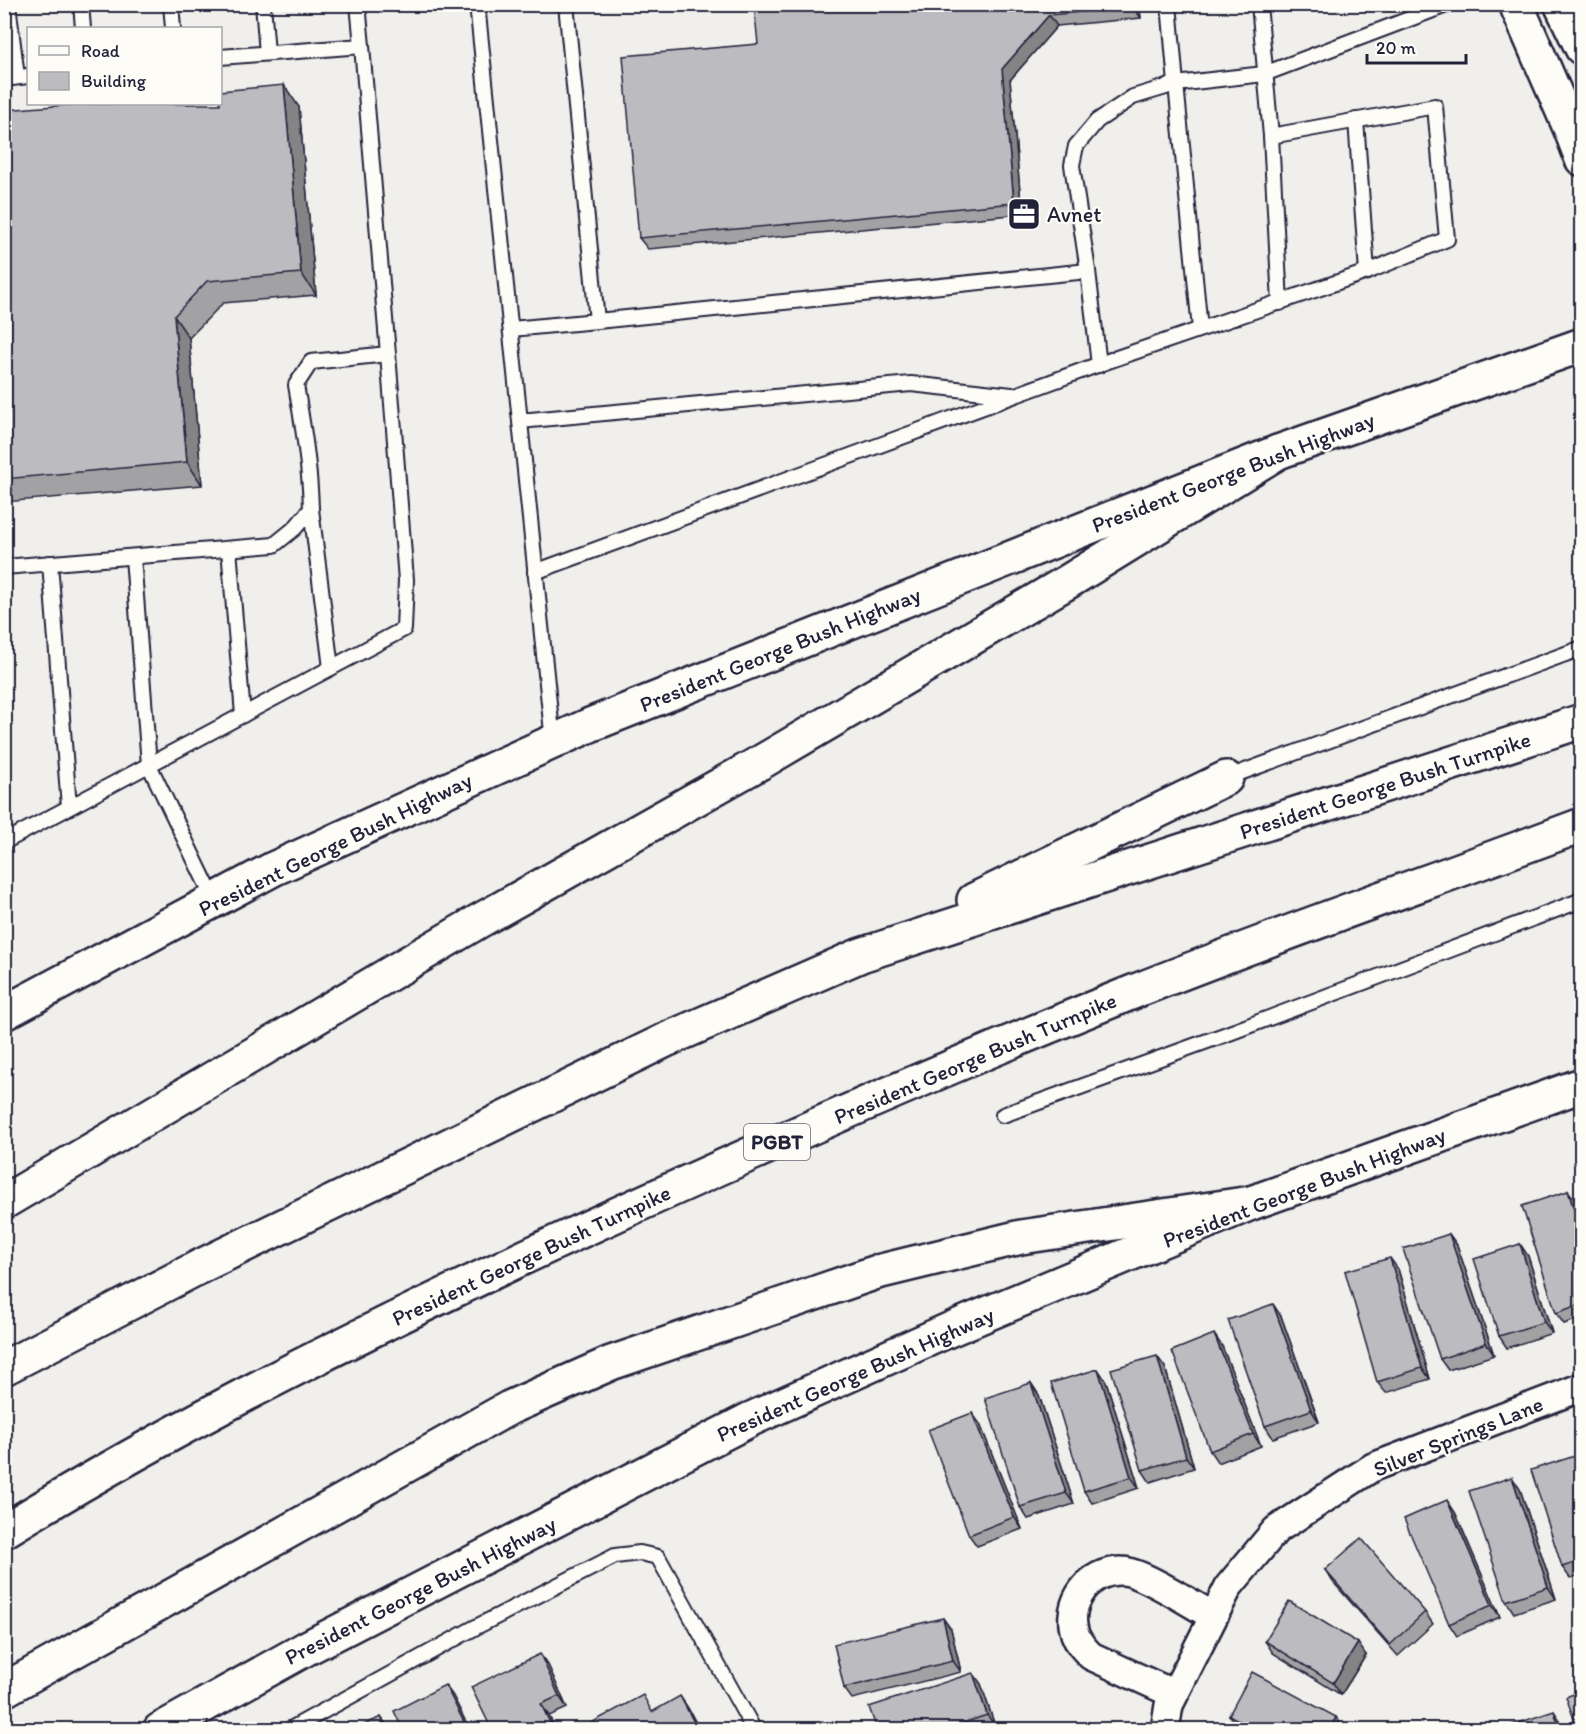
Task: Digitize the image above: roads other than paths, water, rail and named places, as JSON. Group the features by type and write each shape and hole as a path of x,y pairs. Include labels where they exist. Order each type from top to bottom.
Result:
{"main road":[{"path":"1516,4 1571,130 1581,159"},
{"path":"1562,4 1581,48"},
{"name":"President George Bush Highway","path":"4,1012 273,869 601,720 1278,452 1581,345"},
{"path":"4,1202 479,921 763,761 1069,582 1278,452"},
{"name":"President George Bush Turnpike","path":"4,1368 201,1266 668,1039 861,955 1581,722"},
{"path":"861,955 1226,778"},
{"name":"President George Bush Turnpike","path":"4,1531 231,1402 342,1345 483,1276 791,1136 1135,991 1581,825"},
{"name":"President George Bush Highway","path":"160,1730 307,1648 751,1419 951,1329 1251,1203 1581,1085"},
{"path":"4,1690 509,1408 611,1364 877,1272 1021,1237 1251,1203"}],"street":[{"name":"Silver Springs Lane","path":"1165,1730 1169,1705 1229,1586 1276,1530 1373,1467 1581,1387"},
{"path":"1174,1694 1091,1656 1076,1636 1073,1624 1073,1611 1077,1599 1085,1587 1096,1578 1109,1572 1123,1571 1137,1574 1213,1616"}],"lane":[{"path":"8,4 17,77"},
{"path":"81,4 83,27"},
{"path":"171,4 173,27"},
{"path":"263,4 267,53"},
{"path":"4,842 404,629 406,580 358,4"},
{"path":"477,4 553,742"},
{"path":"566,4 597,321"},
{"path":"1169,4 1200,329"},
{"path":"1259,4 1271,136 1280,303"},
{"path":"1099,365 1072,165 1076,146 1097,121 1132,97 1176,84 1264,74 1449,4"},
{"path":"222,57 362,46"},
{"path":"535,572 1099,365 1367,272 1447,239 1435,106 1271,136"},
{"path":"1356,120 1367,272"},
{"path":"511,329 1088,271"},
{"path":"331,668 310,509 307,451 296,385 310,362 388,354"},
{"path":"520,421 911,384 1017,395"},
{"path":"4,567 274,545 295,528 310,509"},
{"path":"229,549 243,715"},
{"path":"133,557 149,765 214,900"},
{"path":"50,563 69,807"},
{"path":"1226,778 1581,648"},
{"path":"1003,1115 1224,1035 1581,900"},
{"path":"289,1730 476,1628 615,1556 640,1553 658,1557 754,1730"}],"place":[{"name":"Avnet","path":"1024,214"}]}
